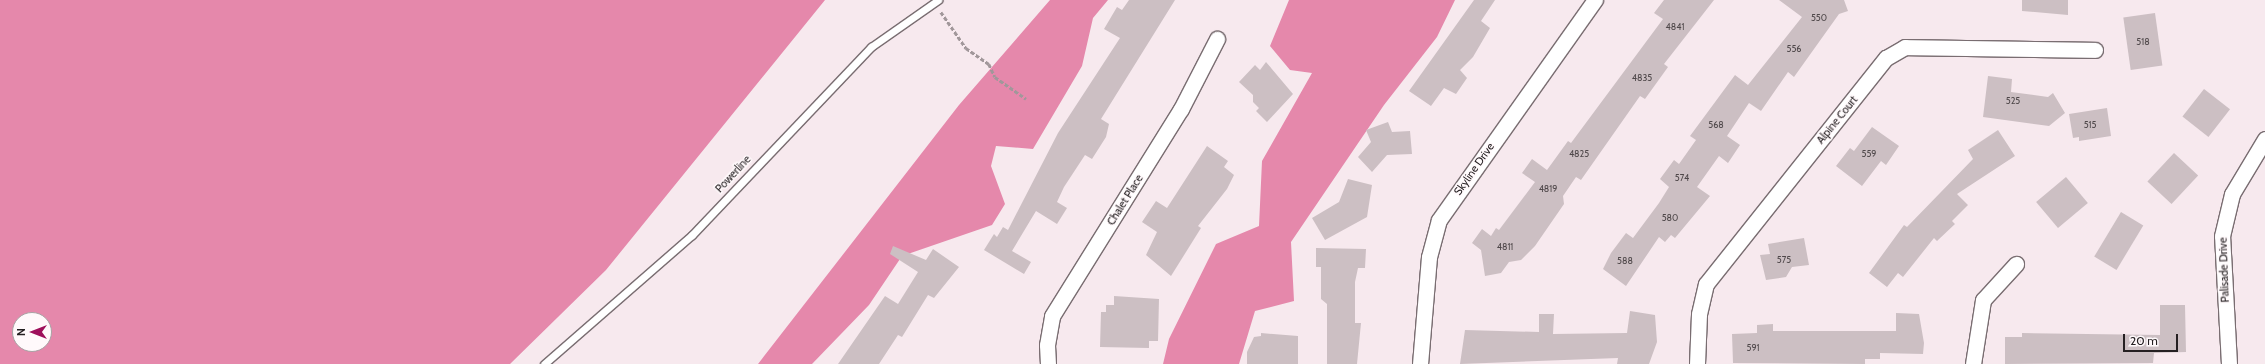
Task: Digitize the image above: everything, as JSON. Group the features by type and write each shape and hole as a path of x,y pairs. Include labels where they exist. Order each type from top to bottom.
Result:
{"street":[{"name":"Skyline Drive","path":"1420,364 1429,257 1439,220 1595,0"},
{"name":"Chalet Place","path":"1048,364 1047,338 1052,316 1181,109 1217,39"},
{"name":"Alpine Court","path":"1697,364 1699,314 1706,284 1886,58 1905,47 2095,50"},
{"name":"Palisade Drive","path":"2229,364 2222,236 2232,194 2265,138"},
{"path":"1973,364 1983,300 2016,264"}],"lane":[{"name":"Powerline","path":"544,364 692,235 871,47 938,0"}],"path":[{"path":"938,0 943,18 966,48 989,64 995,77 1026,99"}],"shaded area":[{"path":"0,0 825,0 606,270 510,364 0,364"},
{"path":"1050,0 1108,0 1093,18 1082,66 1033,149 996,146 991,166 1005,204 992,225 902,256 869,305 812,364 758,364 959,105"},
{"path":"1289,0 1455,0 1437,37 1384,105 1291,242 1294,301 1255,311 1239,364 1163,364 1169,339 1216,244 1259,226 1262,161 1312,73 1290,70 1270,46"}],"building":[{"path":"1129,0 1175,0 1101,119 1109,124 1106,137 1092,159 1085,155 1064,187 1057,202 1067,208 1057,224 1036,211 1012,251 1031,262 1024,274 984,250 994,234 997,237 1003,227 1008,230 1058,133 1120,38 1104,29 1117,7 1122,10"},
{"path":"1474,0 1495,0 1481,21 1490,28 1473,57 1460,70 1467,78 1456,94 1444,88 1431,106 1409,91"},
{"path":"1664,0 1714,0 1664,64 1668,67 1645,99 1640,96 1581,180 1576,177 1563,196 1564,204 1535,246 1521,260 1509,262 1501,273 1485,276 1481,250 1472,243 1482,229 1491,236 1496,228 1499,230 1535,182 1522,173 1532,159 1547,170 1568,141 1571,143 1663,19 1654,13"},
{"path":"1779,0 1844,0 1848,11 1839,14 1794,77 1788,72 1761,111 1749,103 1727,136 1740,145 1728,163 1719,156 1697,187 1710,196 1675,238 1671,235 1665,242 1659,237 1626,286 1603,269 1611,253 1626,233 1633,238 1659,203 1669,187 1660,179 1674,160 1679,164 1696,140 1690,136 1735,75 1748,85 1802,17"},
{"path":"2022,0 2068,0 2068,15 2022,11"},
{"path":"2155,13 2162,65 2131,70 2123,17"},
{"path":"1266,62 1293,94 1267,122 1256,111 1259,108 1253,102 1253,95 1239,82 1255,65 1260,70"},
{"path":"1988,76 2012,79 2011,92 2048,97 2053,93 2065,113 2049,126 1983,117"},
{"path":"2204,89 2230,109 2208,137 2182,117"},
{"path":"2107,108 2111,136 2079,141 2079,137 2073,138 2069,114"},
{"path":"1388,122 1392,132 1410,131 1412,154 1387,155 1372,172 1358,157 1371,142 1366,130"},
{"path":"1872,127 1899,146 1886,165 1881,161 1862,186 1836,166 1850,148 1854,151"},
{"path":"1998,130 2015,156 1957,194 1968,205 1952,221 1955,224 1937,241 1934,238 1903,277 1898,273 1887,287 1869,273 1904,225 1907,227 1973,159 1968,150"},
{"path":"1207,146 1228,161 1224,167 1234,175 1227,189 1198,226 1201,228 1171,276 1146,255 1157,232 1142,222 1156,201 1167,208"},
{"path":"2174,153 2198,176 2172,204 2147,182"},
{"path":"2066,177 2088,203 2058,228 2036,202"},
{"path":"1348,179 1372,185 1367,217 1325,240 1312,218 1339,202"},
{"path":"2121,212 2143,225 2117,270 2094,257"},
{"path":"1804,238 1809,265 1792,267 1786,277 1766,280 1760,255 1770,254 1768,244"},
{"path":"893,246 926,260 933,249 959,267 934,298 928,295 902,337 898,335 879,364 838,364 885,296 898,304 918,272 890,254"},
{"path":"1316,248 1366,249 1365,268 1358,268 1355,282 1355,323 1361,323 1357,364 1327,364 1327,304 1321,299 1321,267 1316,267"},
{"path":"1114,296 1159,299 1158,341 1149,341 1149,348 1100,347 1101,312 1106,312 1106,305 1114,305"},
{"path":"2160,305 2185,305 2186,352 2154,353 2153,363 2005,364 2005,337 2022,337 2022,333 2160,335"},
{"path":"1630,311 1655,315 1657,342 1649,364 1617,364 1618,358 1460,364 1465,330 1539,332 1539,314 1554,314 1553,334 1627,333"},
{"path":"1896,313 1919,314 1924,343 1923,354 1880,353 1880,359 1865,359 1865,364 1733,363 1732,334 1757,333 1757,325 1773,324 1773,331 1896,331"},
{"path":"1261,333 1298,336 1298,364 1247,364 1247,352 1254,337 1261,336"}]}
